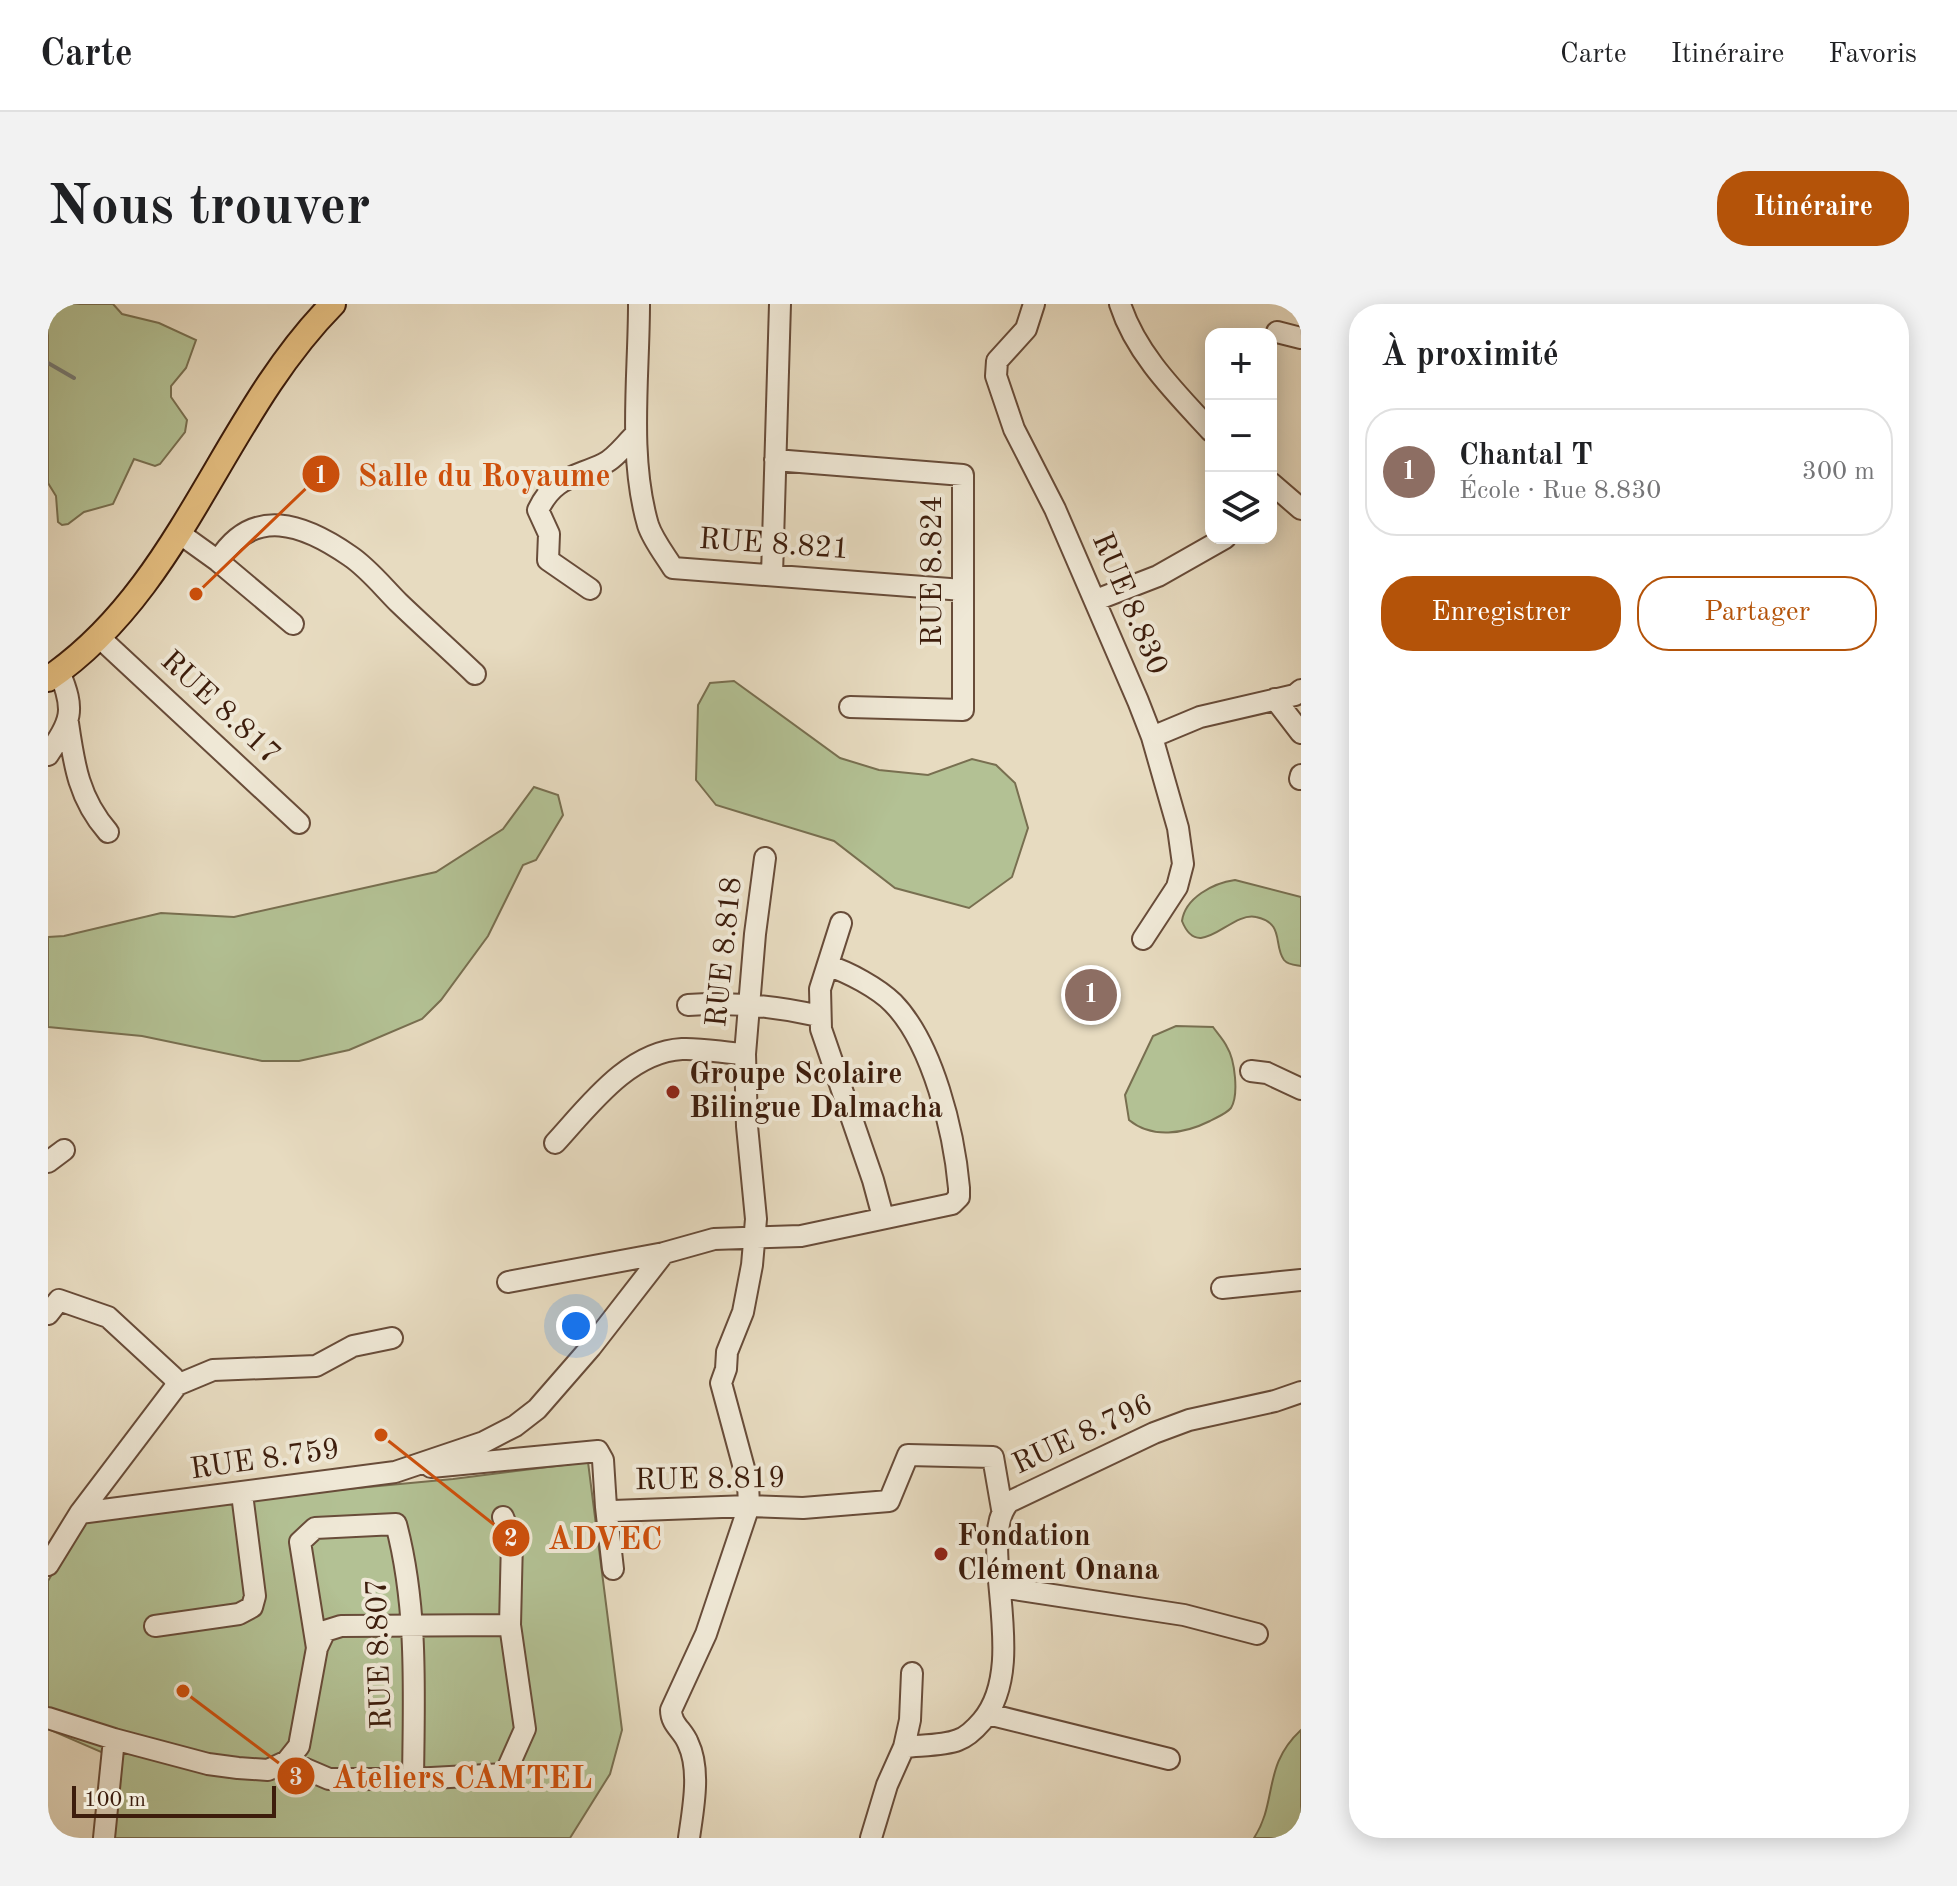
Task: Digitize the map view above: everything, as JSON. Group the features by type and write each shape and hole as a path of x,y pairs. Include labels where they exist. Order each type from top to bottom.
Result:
{"main road":[{"path":"54,675 100,638 137,592 179,533 293,349 332,304"}],"street":[{"path":"590,589 548,560 549,534 538,510 546,494 567,477 606,463 636,434 639,304"},
{"path":"772,575 780,304"},
{"name":"RUE 8.830","path":"1034,304 1026,329 997,361 996,376 1014,429 1096,600 1152,737 1178,828 1183,864 1177,887 1143,939"},
{"path":"1120,304 1127,325 1166,383 1205,425"},
{"path":"1277,332 1301,338"},
{"name":"RUE 8.821","path":"636,434 649,528 673,568 963,590"},
{"name":"RUE 8.824","path":"775,460 963,475 963,710 850,707"},
{"path":"1277,490 1299,501"},
{"path":"218,561 229,543 247,531 282,524 303,529 351,556 475,674"},
{"path":"179,533 218,561 293,624"},
{"path":"1096,600 1158,576 1214,544"},
{"name":"RUE 8.817","path":"100,638 299,823"},
{"path":"54,675 70,698 68,723 80,786 91,813 108,832"},
{"path":"1152,737 1200,717 1295,695 1301,690"},
{"path":"1275,699 1301,733"},
{"path":"48,755 68,723"},
{"name":"RUE 8.818","path":"689,1838 694,1767 688,1741 671,1719 671,1710 706,1634 749,1506 748,1483 721,1383 727,1352 743,1312 749,1285 756,1219 747,1126 745,1054 765,858"},
{"path":"841,923 820,989 819,1016 883,1217"},
{"path":"508,1282 664,1253 714,1239 801,1236 883,1217 947,1207 956,1200 957,1168 945,1101 913,1032 893,1002 846,971 829,966"},
{"path":"688,1005 749,1005 819,1016"},
{"path":"555,1143 615,1081 656,1053 684,1049 745,1054"},
{"path":"1251,1071 1267,1073 1301,1089"},
{"name":"RUE 8.759","path":"80,1513 395,1472 484,1442 515,1426 537,1409 664,1253"},
{"path":"1222,1288 1301,1280"},
{"path":"48,1314 59,1300 108,1317 173,1377 177,1385"},
{"path":"48,1565 80,1513 177,1385 213,1370 316,1366 353,1346 392,1338"},
{"name":"RUE 8.796","path":"988,1714 997,1690 1005,1641 997,1554 998,1520 1002,1509 1009,1502 1154,1433 1189,1420 1275,1401 1301,1392"},
{"name":"RUE 8.819","path":"395,1472 598,1451 603,1460 606,1507 620,1512 749,1506 803,1508 889,1501 908,1455 980,1455 993,1457 1002,1509"},
{"path":"155,1626 239,1614 252,1607 255,1596 242,1494"},
{"path":"606,1507 613,1569"},
{"path":"287,1761 329,1779 505,1774 525,1729 510,1625 512,1540 503,1517"},
{"name":"RUE 8.807","path":"317,1648 300,1542 315,1528 396,1524 407,1564 414,1672 413,1779"},
{"path":"1001,1587 1184,1615 1257,1634"},
{"path":"48,1718 208,1764 268,1770 287,1761 299,1746 317,1648 325,1631 341,1626 510,1625"},
{"path":"875,1837 887,1785 904,1747 910,1720 912,1673"},
{"path":"904,1747 959,1740 988,1714 1169,1759"},
{"path":"104,1838 114,1739"}],"green space":[{"path":"48,304 113,304 122,314 159,323 196,340 186,368 171,386 171,397 187,420 185,432 160,464 155,466 134,459 113,504 84,512 62,525 58,522 56,496 48,483"},
{"path":"734,681 840,758 879,770 928,775 972,759 996,765 1015,783 1028,828 1012,877 969,908 895,888 834,841 716,805 696,780 698,705 710,683"},
{"path":"534,787 558,795 563,815 536,860 523,865 488,936 441,1000 422,1019 349,1050 299,1061 262,1061 142,1036 48,1027 48,937 161,913 234,917 436,872 503,829"},
{"path":"1235,880 1301,897 1301,966 1284,960 1275,929 1256,917 1236,921 1206,937 1197,938 1189,933 1182,921 1188,905 1209,888"},
{"path":"1176,1026 1213,1027 1221,1037 1234,1069 1233,1102 1224,1114 1190,1129 1168,1132 1148,1130 1129,1120 1125,1095 1153,1036"},
{"path":"588,1462 622,1730 610,1774 570,1838 102,1838 113,1757 48,1729 48,1581 83,1521 166,1506 453,1479"},
{"path":"1301,1730 1301,1838 1254,1838 1266,1811 1275,1770 1289,1743"}],"waterway":[{"path":"48,363 74,378"}],"place":[{"name":"Salle du Royaume","path":"196,594"},
{"name":"Chantal T","path":"1091,995"},
{"name":"Groupe Scolaire Bilingue Dalmacha","path":"673,1092"},
{"name":"ADVEC","path":"381,1435"},
{"name":"Fondation Clément Onana","path":"941,1554"},
{"name":"Ateliers CAMTEL","path":"183,1691"}]}
